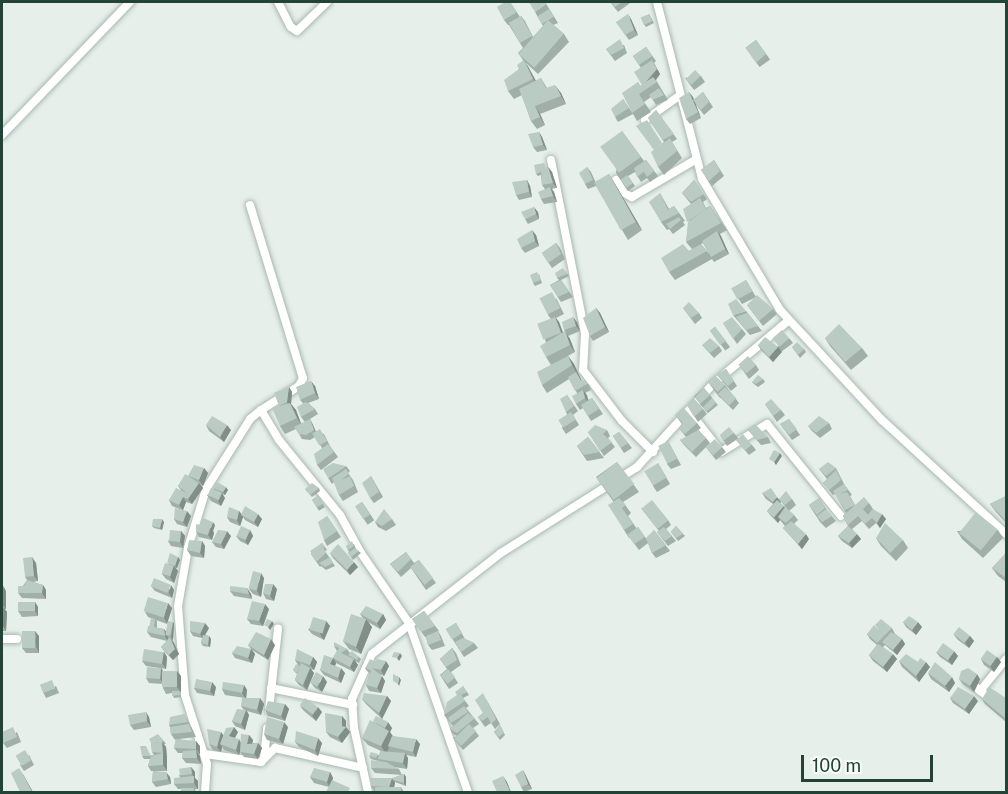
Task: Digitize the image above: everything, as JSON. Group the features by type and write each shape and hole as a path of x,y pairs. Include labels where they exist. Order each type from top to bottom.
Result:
{"street":[{"path":"2,135 130,2"},
{"path":"278,2 291,27 297,31 327,2"},
{"path":"657,2 695,160 706,189 742,252 788,321 882,420 1006,534"},
{"path":"645,120 679,96"},
{"path":"552,160 585,334 583,370 622,422 653,452"},
{"path":"616,180 624,194 632,196 695,160"},
{"path":"205,792 206,754 185,695 178,606 188,548 206,489 250,419 299,386 303,378 250,205"},
{"path":"368,792 353,705 360,675 372,654 501,553 627,474 653,452 725,373 788,321"},
{"path":"261,410 279,440 340,515 361,554 409,623 468,792"},
{"path":"689,411 721,452 767,424 841,516"},
{"path":"264,759 278,628"},
{"path":"2,639 17,639"},
{"path":"980,691 1006,659"},
{"path":"960,675 1006,711"},
{"path":"271,688 353,705"},
{"path":"206,754 261,762 275,748 363,768"}],"building":[{"path":"510,2 517,12 504,20 497,7"},
{"path":"529,2 545,2 547,4 535,12"},
{"path":"610,2 622,2 615,7"},
{"path":"549,9 554,17 542,24 537,16"},
{"path":"628,14 634,30 625,35 616,22"},
{"path":"649,14 652,21 644,25 641,18"},
{"path":"521,16 532,36 520,43 509,23"},
{"path":"548,20 564,34 534,68 518,54"},
{"path":"620,39 624,48 611,55 606,49"},
{"path":"756,40 766,54 756,63 746,48"},
{"path":"646,47 652,56 639,65 633,56"},
{"path":"524,60 533,79 508,91 504,80 519,69 517,65"},
{"path":"652,60 657,69 642,85 634,72"},
{"path":"695,70 701,76 691,85 686,79"},
{"path":"653,77 657,82 639,94 645,104 632,113 622,93 638,82 640,86"},
{"path":"541,78 546,88 555,85 561,96 535,106 540,117 531,121 519,89"},
{"path":"659,88 664,95 653,100 649,95"},
{"path":"689,92 698,112 686,119 679,98"},
{"path":"703,92 709,102 701,110 693,100"},
{"path":"623,99 629,108 615,117 611,109"},
{"path":"656,110 674,134 663,140 648,118"},
{"path":"647,120 662,143 654,150 636,126"},
{"path":"622,131 641,157 619,173 600,147"},
{"path":"539,132 543,145 533,147 528,134"},
{"path":"670,138 677,151 658,167 651,152"},
{"path":"646,160 654,171 647,177 644,172 637,177 634,168"},
{"path":"714,160 720,171 709,181 701,170"},
{"path":"544,163 546,168 536,174 534,165"},
{"path":"548,167 553,183 542,185 541,171"},
{"path":"587,167 593,180 585,184 579,173"},
{"path":"609,174 636,222 621,230 594,182"},
{"path":"627,175 633,183 627,188 621,180"},
{"path":"527,180 529,192 516,195 512,182"},
{"path":"694,180 704,194 691,202 682,193"},
{"path":"550,187 553,196 541,199 538,192"},
{"path":"660,193 668,210 674,206 679,213 661,222 649,202"},
{"path":"700,198 706,209 687,222 683,209"},
{"path":"710,206 721,223 686,242 688,222"},
{"path":"534,207 536,214 525,219 521,212"},
{"path":"679,217 681,220 670,229 666,224"},
{"path":"532,230 535,241 521,248 517,239"},
{"path":"717,231 725,249 711,257 702,241"},
{"path":"556,243 561,254 548,263 542,253"},
{"path":"683,244 689,251 701,244 707,251 669,272 661,258"},
{"path":"563,268 567,274 557,278 555,273"},
{"path":"537,272 541,280 533,283 530,275"},
{"path":"561,280 569,292 558,297 550,285"},
{"path":"746,280 752,291 737,300 731,288"},
{"path":"552,292 560,308 548,314 540,298"},
{"path":"757,295 773,309 759,321 747,305"},
{"path":"736,299 746,311 733,315 728,304"},
{"path":"689,302 699,313 691,318 683,308"},
{"path":"596,308 605,327 590,336 583,318"},
{"path":"747,313 758,326 746,330 736,317"},
{"path":"555,317 561,333 543,340 537,324"},
{"path":"573,317 576,326 564,330 562,322"},
{"path":"732,317 742,329 733,339 723,323"},
{"path":"839,324 862,348 845,362 825,338"},
{"path":"715,327 726,341 720,345 710,331"},
{"path":"782,330 789,338 779,347 772,339"},
{"path":"565,331 570,345 546,357 540,346"},
{"path":"765,337 778,347 769,357 758,345"},
{"path":"710,338 719,346 710,353 702,345"},
{"path":"797,342 804,349 798,355 792,347"},
{"path":"568,356 572,365 542,385 537,372"},
{"path":"748,356 756,365 746,374 738,365"},
{"path":"726,369 734,381 728,386 717,375"},
{"path":"576,372 581,381 585,380 587,384 575,391 568,377"},
{"path":"715,375 725,385 718,392 708,382"},
{"path":"758,375 763,379 756,384 752,382"},
{"path":"311,381 315,393 300,400 296,387"},
{"path":"289,387 287,402 279,406 274,393"},
{"path":"725,387 736,398 729,405 718,394"},
{"path":"704,388 710,395 700,404 695,397"},
{"path":"583,390 585,398 576,404 572,396"},
{"path":"567,395 574,406 566,412 560,399"},
{"path":"592,398 599,409 588,416 581,405"},
{"path":"694,398 703,409 694,417 687,405"},
{"path":"712,398 716,403 706,412 703,407"},
{"path":"771,399 781,410 773,416 765,404"},
{"path":"306,402 315,409 301,417 297,407"},
{"path":"290,403 297,418 280,426 272,408"},
{"path":"683,407 697,423 685,434 679,428 683,423 675,415"},
{"path":"571,412 576,420 563,428 558,420"},
{"path":"212,416 227,425 220,437 206,425"},
{"path":"819,416 829,423 816,433 808,426"},
{"path":"310,419 314,430 306,435 299,434 294,427"},
{"path":"789,419 797,429 789,435 780,424"},
{"path":"755,424 768,437 757,440 747,429"},
{"path":"595,425 607,430 603,434 612,442 600,451 588,432"},
{"path":"729,427 734,433 723,441 720,435"},
{"path":"320,429 327,441 319,446 312,434"},
{"path":"698,430 706,438 692,452 680,440"},
{"path":"619,432 628,443 621,448 613,436"},
{"path":"743,434 752,445 745,451 736,440"},
{"path":"588,437 600,452 584,455 577,446"},
{"path":"715,439 722,447 713,455 706,447"},
{"path":"668,441 677,459 667,464 658,446"},
{"path":"328,444 334,452 317,465 314,454"},
{"path":"774,450 780,453 774,462 769,459"},
{"path":"617,462 634,484 614,500 597,478"},
{"path":"828,462 836,468 826,476 819,469"},
{"path":"333,463 346,466 328,478 323,469"},
{"path":"658,463 667,478 653,486 644,471"},
{"path":"194,465 204,468 199,480 188,476"},
{"path":"346,469 349,474 341,480 350,476 354,486 339,495 332,478"},
{"path":"836,470 841,480 829,490 823,483"},
{"path":"185,474 199,483 188,499 183,497 179,505 169,500 176,488 187,493 178,486"},
{"path":"371,476 379,492 370,498 362,483"},
{"path":"217,482 226,487 223,492 213,488"},
{"path":"312,483 319,488 310,495 305,489"},
{"path":"844,484 848,490 840,494 847,492 855,505 845,510 833,491"},
{"path":"211,488 222,493 219,500 208,495"},
{"path":"771,488 777,497 773,502 762,493"},
{"path":"786,491 792,499 785,505 779,499"},
{"path":"318,496 323,504 317,507 312,500"},
{"path":"1006,496 1006,521 990,504"},
{"path":"864,497 869,503 863,509 868,515 872,509 882,514 877,523 872,518 865,524 858,516 848,525 843,516"},
{"path":"619,498 626,505 622,508 633,524 624,530 608,505"},
{"path":"819,498 825,508 817,515 809,505"},
{"path":"652,500 668,520 657,529 641,509"},
{"path":"777,500 784,506 774,517 767,511"},
{"path":"362,502 370,515 363,519 355,506"},
{"path":"245,506 258,514 254,522 241,515"},
{"path":"229,507 239,511 237,520 227,517"},
{"path":"785,507 794,515 786,523 778,517"},
{"path":"175,508 187,511 183,522 174,519"},
{"path":"384,509 392,519 382,526 375,522"},
{"path":"826,509 832,516 822,522 817,516"},
{"path":"976,512 998,530 981,551 959,533"},
{"path":"327,516 337,531 324,540 318,522"},
{"path":"203,518 213,522 211,528 200,525"},
{"path":"153,519 162,519 160,528 152,526"},
{"path":"791,521 806,534 798,544 783,528"},
{"path":"885,523 903,540 890,553 876,538"},
{"path":"196,524 210,527 208,535 196,532"},
{"path":"241,526 250,530 246,540 237,536"},
{"path":"676,526 683,534 676,538 671,532"},
{"path":"848,526 857,534 849,543 838,536"},
{"path":"638,527 645,537 634,544 627,534"},
{"path":"664,527 672,536 665,541 657,532"},
{"path":"170,530 181,531 180,542 169,541"},
{"path":"218,530 227,531 221,544 212,542"},
{"path":"654,530 666,545 652,553 646,538"},
{"path":"189,540 202,541 200,553 187,550"},
{"path":"352,541 354,546 348,550 346,546"},
{"path":"322,543 325,547 312,554 310,551"},
{"path":"338,544 354,562 347,570 330,553"},
{"path":"323,547 326,553 316,562 311,554"},
{"path":"355,548 359,551 351,557 348,553"},
{"path":"406,552 411,559 398,572 390,564"},
{"path":"170,553 178,557 175,566 167,563"},
{"path":"1006,553 1006,578 992,568"},
{"path":"32,557 34,576 25,577 23,558"},
{"path":"330,557 333,563 325,567 319,563"},
{"path":"419,560 433,578 424,585 410,567"},
{"path":"165,563 174,566 170,576 162,573"},
{"path":"253,571 261,573 256,590 249,588"},
{"path":"154,578 171,585 167,593 151,586"},
{"path":"27,580 43,585 42,593 18,593 18,586 24,586"},
{"path":"265,584 273,584 270,596 263,593"},
{"path":"230,586 247,588 249,594 230,591"},
{"path":"148,597 168,603 164,617 144,611"},
{"path":"252,601 265,604 259,621 247,619"},
{"path":"18,602 35,602 35,611 18,611"},
{"path":"366,606 383,614 377,623 360,614"},
{"path":"424,611 435,626 421,632 412,619"},
{"path":"351,614 366,619 356,647 343,641"},
{"path":"909,616 918,622 912,630 903,622"},
{"path":"313,617 326,621 323,634 309,629"},
{"path":"151,618 155,619 154,627 149,627"},
{"path":"267,619 272,621 268,627 264,625"},
{"path":"881,619 892,628 877,643 867,634 874,625 880,631 875,625"},
{"path":"168,621 173,622 170,636 165,635"},
{"path":"190,621 205,623 200,634 190,631"},
{"path":"456,623 462,633 452,639 446,629"},
{"path":"148,626 164,629 165,636 147,632"},
{"path":"959,627 970,636 964,643 953,634"},
{"path":"22,631 35,631 35,648 22,648"},
{"path":"438,631 441,640 428,645 426,636"},
{"path":"256,632 271,639 264,655 248,645"},
{"path":"891,632 902,639 893,650 882,642"},
{"path":"203,635 209,636 208,645 201,643"},
{"path":"170,637 175,649 169,655 161,647"},
{"path":"463,638 474,643 461,652 455,642"},
{"path":"334,642 347,649 341,653 354,659 350,667 333,658 339,648 334,646"},
{"path":"943,643 954,651 948,660 937,652"},
{"path":"878,644 893,654 883,667 869,655"},
{"path":"237,646 251,649 248,658 232,653"},
{"path":"452,648 457,660 446,667 440,659"},
{"path":"144,649 164,652 162,664 142,661"},
{"path":"297,649 313,657 310,665 295,660"},
{"path":"987,650 997,657 991,666 981,659"},
{"path":"352,651 359,657 357,660 348,655"},
{"path":"394,652 400,653 397,658 392,657"},
{"path":"906,654 918,662 920,658 926,662 916,676 899,661"},
{"path":"324,655 333,658 330,664 341,668 338,678 320,670"},
{"path":"370,659 376,662 372,671 365,668"},
{"path":"377,659 386,661 381,670 372,668"},
{"path":"935,662 952,677 945,686 928,673"},
{"path":"301,663 310,668 303,685 295,680"},
{"path":"296,664 300,666 297,673 293,670"},
{"path":"147,667 161,668 160,679 146,678"},
{"path":"372,668 382,676 377,688 366,685"},
{"path":"968,668 977,674 970,686 959,679 961,671"},
{"path":"448,669 455,677 448,684 440,676"},
{"path":"162,671 177,671 177,687 162,687"},
{"path":"316,672 323,676 317,686 310,682"},
{"path":"393,674 399,677 398,684 393,681"},
{"path":"196,679 212,682 210,691 194,688"},
{"path":"52,680 55,688 43,693 40,685"},
{"path":"223,682 244,685 242,693 222,689"},
{"path":"463,686 467,692 457,695 455,692"},
{"path":"958,687 974,696 965,709 950,698"},
{"path":"989,687 1006,698 1005,718 982,699"},
{"path":"172,691 179,691 180,695 172,696"},
{"path":"364,693 387,696 379,713 362,699"},
{"path":"460,693 465,701 444,715 447,702"},
{"path":"483,693 496,719 491,724 488,717 482,721 478,717 483,713 475,700"},
{"path":"242,698 260,698 257,710 241,706"},
{"path":"305,698 318,707 313,715 300,705"},
{"path":"268,701 285,704 281,716 265,710"},
{"path":"464,706 468,712 451,723 448,718"},
{"path":"237,709 246,710 241,724 232,721"},
{"path":"146,712 147,721 130,725 128,715"},
{"path":"325,713 342,716 342,726 346,727 338,737 326,732"},
{"path":"468,713 475,718 457,733 450,729"},
{"path":"184,714 188,722 169,725 170,717"},
{"path":"376,716 388,722 385,728 373,721"},
{"path":"267,717 284,722 279,739 264,734"},
{"path":"370,720 389,731 381,746 362,738"},
{"path":"189,724 192,732 171,734 170,727"},
{"path":"469,724 476,731 461,746 454,739"},
{"path":"500,725 504,733 499,737 494,732"},
{"path":"13,727 17,737 3,743 2,732"},
{"path":"234,727 229,736 239,739 236,750 220,744 226,728"},
{"path":"207,729 221,732 217,747 209,744"},
{"path":"296,731 318,738 315,750 295,742"},
{"path":"158,734 164,741 151,743 149,739"},
{"path":"241,734 249,735 247,744 258,743 254,754 240,752"},
{"path":"392,736 416,739 413,752 388,746"},
{"path":"176,739 196,741 196,749 174,748"},
{"path":"162,742 163,753 152,752 151,743"},
{"path":"140,746 146,746 151,756 142,756"},
{"path":"25,750 31,760 22,766 16,756"},
{"path":"196,750 197,758 182,758 183,751"},
{"path":"380,751 405,753 403,763 378,759"},
{"path":"371,752 378,754 376,758 369,756"},
{"path":"163,753 163,765 148,766 151,756"},
{"path":"371,760 386,762 399,769 371,768"},
{"path":"191,767 192,774 180,776 179,769"},
{"path":"19,768 32,792 20,792 11,773"},
{"path":"314,768 330,772 327,782 310,777"},
{"path":"523,770 528,784 521,787 515,775"},
{"path":"153,771 166,772 168,779 152,782"},
{"path":"404,774 404,783 392,778"},
{"path":"194,776 194,783 174,784 174,778"},
{"path":"503,776 510,792 497,792 492,781"},
{"path":"370,778 392,778 389,787 371,786"},
{"path":"332,780 350,788 348,792 326,792"},
{"path":"375,787 401,787 401,792 375,792"},
{"path":"181,788 194,788 194,792 181,792"}]}
